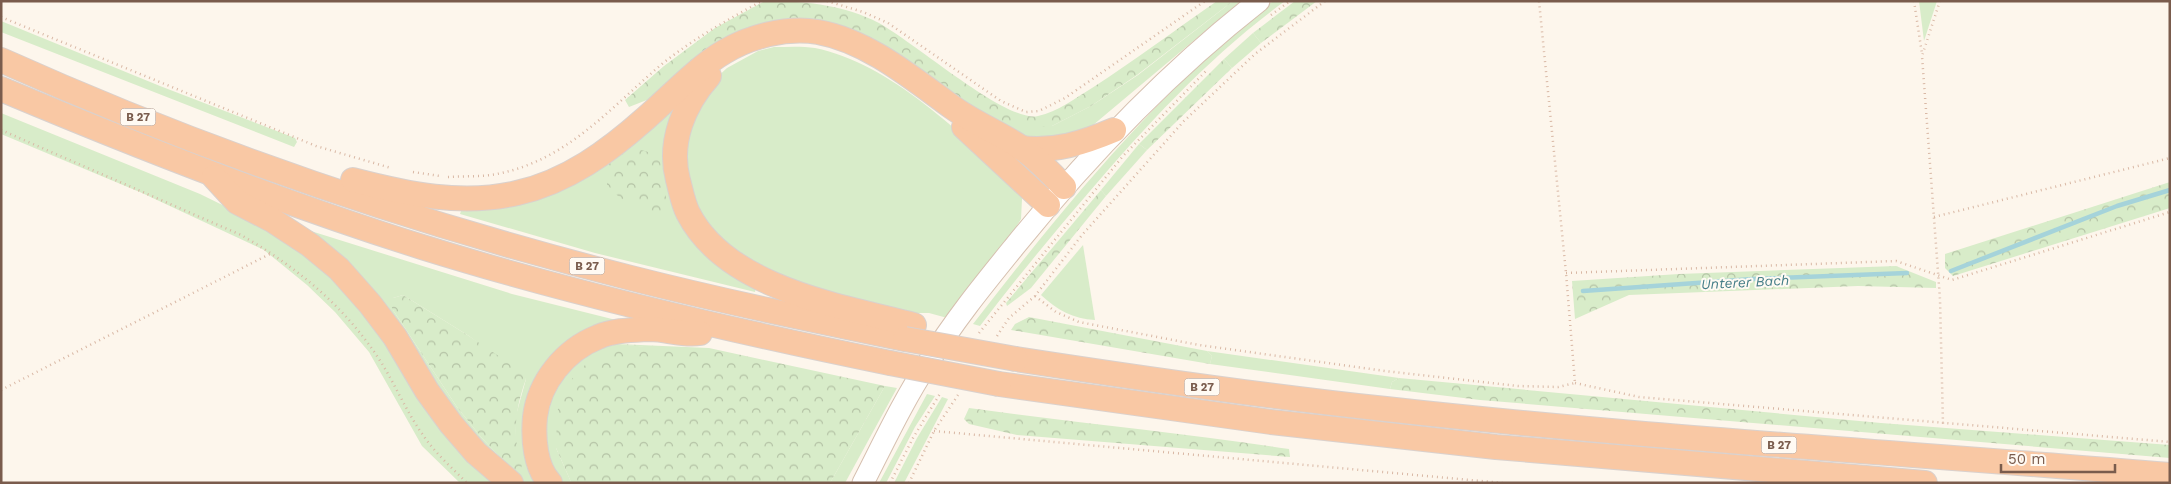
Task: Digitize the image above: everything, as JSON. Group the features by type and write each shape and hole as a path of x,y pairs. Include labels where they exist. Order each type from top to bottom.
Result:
{"highway":[{"path":"276,170 326,173 415,194 446,198 470,199 518,193 573,172 606,151 723,52 771,34 797,31 818,32 852,43 895,65 965,116 1022,148 1064,187"},
{"path":"909,332 782,288 745,270 722,254 688,214 676,173 675,152 679,126 687,105 710,75 722,64 738,54 772,42 797,39 817,41 848,51 890,74 957,121 1048,205"},
{"name":"B 27","path":"1,60 168,129 276,170 452,227 629,278 716,299 909,332 979,353 1190,385 1388,410 1630,433 2170,475"},
{"name":"B 27","path":"1,89 211,174 432,250 612,300 726,328 890,363 999,384 1271,422 1496,447 1925,483"},
{"path":"1022,148 1039,150 1061,148 1114,130"},
{"path":"211,174 237,202 272,220 310,245 339,269 370,304 395,337 427,391 451,424 476,453 511,483"},
{"path":"550,483 546,479 538,457 534,435 536,415 540,395 550,376 577,348 598,336 623,330 653,329 693,334 726,328"}],"main road":[{"path":"863,483 895,419 928,362 984,286 1048,205 1114,130 1208,43 1263,10"}],"path":[{"path":"409,172 447,177 496,174 523,167 552,154 592,128 663,64 713,28 762,1"},
{"path":"827,1 863,12 888,23 1001,101 1026,112 1039,111 1065,98 1205,1"},
{"path":"1263,10 1290,1"},
{"path":"1009,318 1035,296 1082,235 1184,121 1255,54 1325,1"},
{"path":"1539,1 1566,272 1574,383"},
{"path":"1914,1 1922,56 1940,299 1943,424"},
{"path":"1922,56 1940,1"},
{"path":"1,17 316,146 399,170"},
{"path":"984,325 1123,156 1212,66"},
{"path":"1,130 241,235 272,253 313,284 349,318 377,356 423,435 467,483"},
{"path":"1934,218 2170,158"},
{"path":"1566,272 1896,261 1952,280 2170,212"},
{"path":"1,390 272,253"},
{"path":"1035,296 1056,312 1080,322 1199,345 1385,371 1518,386 1558,387 1574,383 1638,397 2170,442"},
{"path":"890,483 937,398"},
{"path":"909,483 934,431 1503,483"}],"green space":[{"path":"765,1 820,4 847,10 873,20 1004,107 1023,115 1038,116 1059,108 1092,88 1217,1 1233,1 1137,75 1091,106 1052,126 1030,128 995,121 797,26 657,96 629,107 625,100 664,66 715,28"},
{"path":"1233,1 1241,1 1080,136 1027,139 995,121 1052,126 1091,106 1138,75"},
{"path":"1273,1 1285,1 1232,44 1182,90 1112,165 980,326 973,324 1077,195 1150,113 1189,74"},
{"path":"1295,1 1317,1 1261,43 1253,33"},
{"path":"1919,1 1937,1 1924,41"},
{"path":"1,21 160,86 295,138 297,142 294,147 1,32"},
{"path":"1253,33 1261,43 1232,68 1224,59"},
{"path":"774,47 815,48 843,56 871,69 926,105 1020,189 1022,199 1021,219 994,263 951,319 929,313 919,313 917,316 786,280 728,248 697,211 683,174 687,128 713,81 727,68 758,51"},
{"path":"1224,59 1232,68 1147,150 1139,144"},
{"path":"675,103 666,168 756,286 755,292 595,253 460,214 461,211 489,209 627,146"},
{"path":"1,113 200,194 263,225 337,279 500,483 460,483 422,446 369,352 335,312 307,285 264,250 142,193 1,134"},
{"path":"1139,144 1147,150 1106,196 1101,190"},
{"path":"627,146 659,155 668,210 649,213 620,198 607,185 607,163"},
{"path":"2170,182 2170,208 1953,276 1945,268 1945,254"},
{"path":"1101,190 1106,196 1031,288 1007,306 1006,303"},
{"path":"298,227 512,294 620,321 599,336 540,395 550,483 519,483 486,456","holes":["403,295 469,336 526,379 515,419 516,450 513,471 481,437 457,407 393,310 393,298"]},
{"path":"1083,245 1095,320 1072,316 1053,305 1041,295"},
{"path":"1896,266 1936,282 1936,288 1858,286 1629,295 1575,319 1572,281 1679,274"},
{"path":"403,295 522,372 526,379 517,411 516,422 517,443 522,465 520,471 513,471 481,437 457,407 393,310 391,305 393,298"},
{"path":"1029,317 1207,351 1212,356 1210,364 1011,330 1015,324"},
{"path":"617,344 648,347 556,448 571,482 574,483 559,483 548,461 544,445 546,416 550,401 564,374 573,364 588,353"},
{"path":"617,344 709,348 885,386 830,483 574,483 571,482 556,448 557,412 567,384 587,363 617,349 644,347"},
{"path":"1207,351 1399,378 1392,382 1390,389 1210,364 1212,356"},
{"path":"1399,378 1881,423 2170,445 2170,458 1480,400 1390,389 1392,382"},
{"path":"885,386 897,388 845,483 830,483"},
{"path":"927,394 935,396 915,427 886,483 879,483"},
{"path":"942,397 948,399 904,483 894,483 917,438"},
{"path":"969,408 1289,449 1290,457 1017,435 969,424 964,419"}],"waterway":[{"name":"Unterer Bach","path":"1951,271 2117,206 2170,190"},
{"name":"Unterer Bach","path":"1583,291 1753,279 1907,273"}]}
